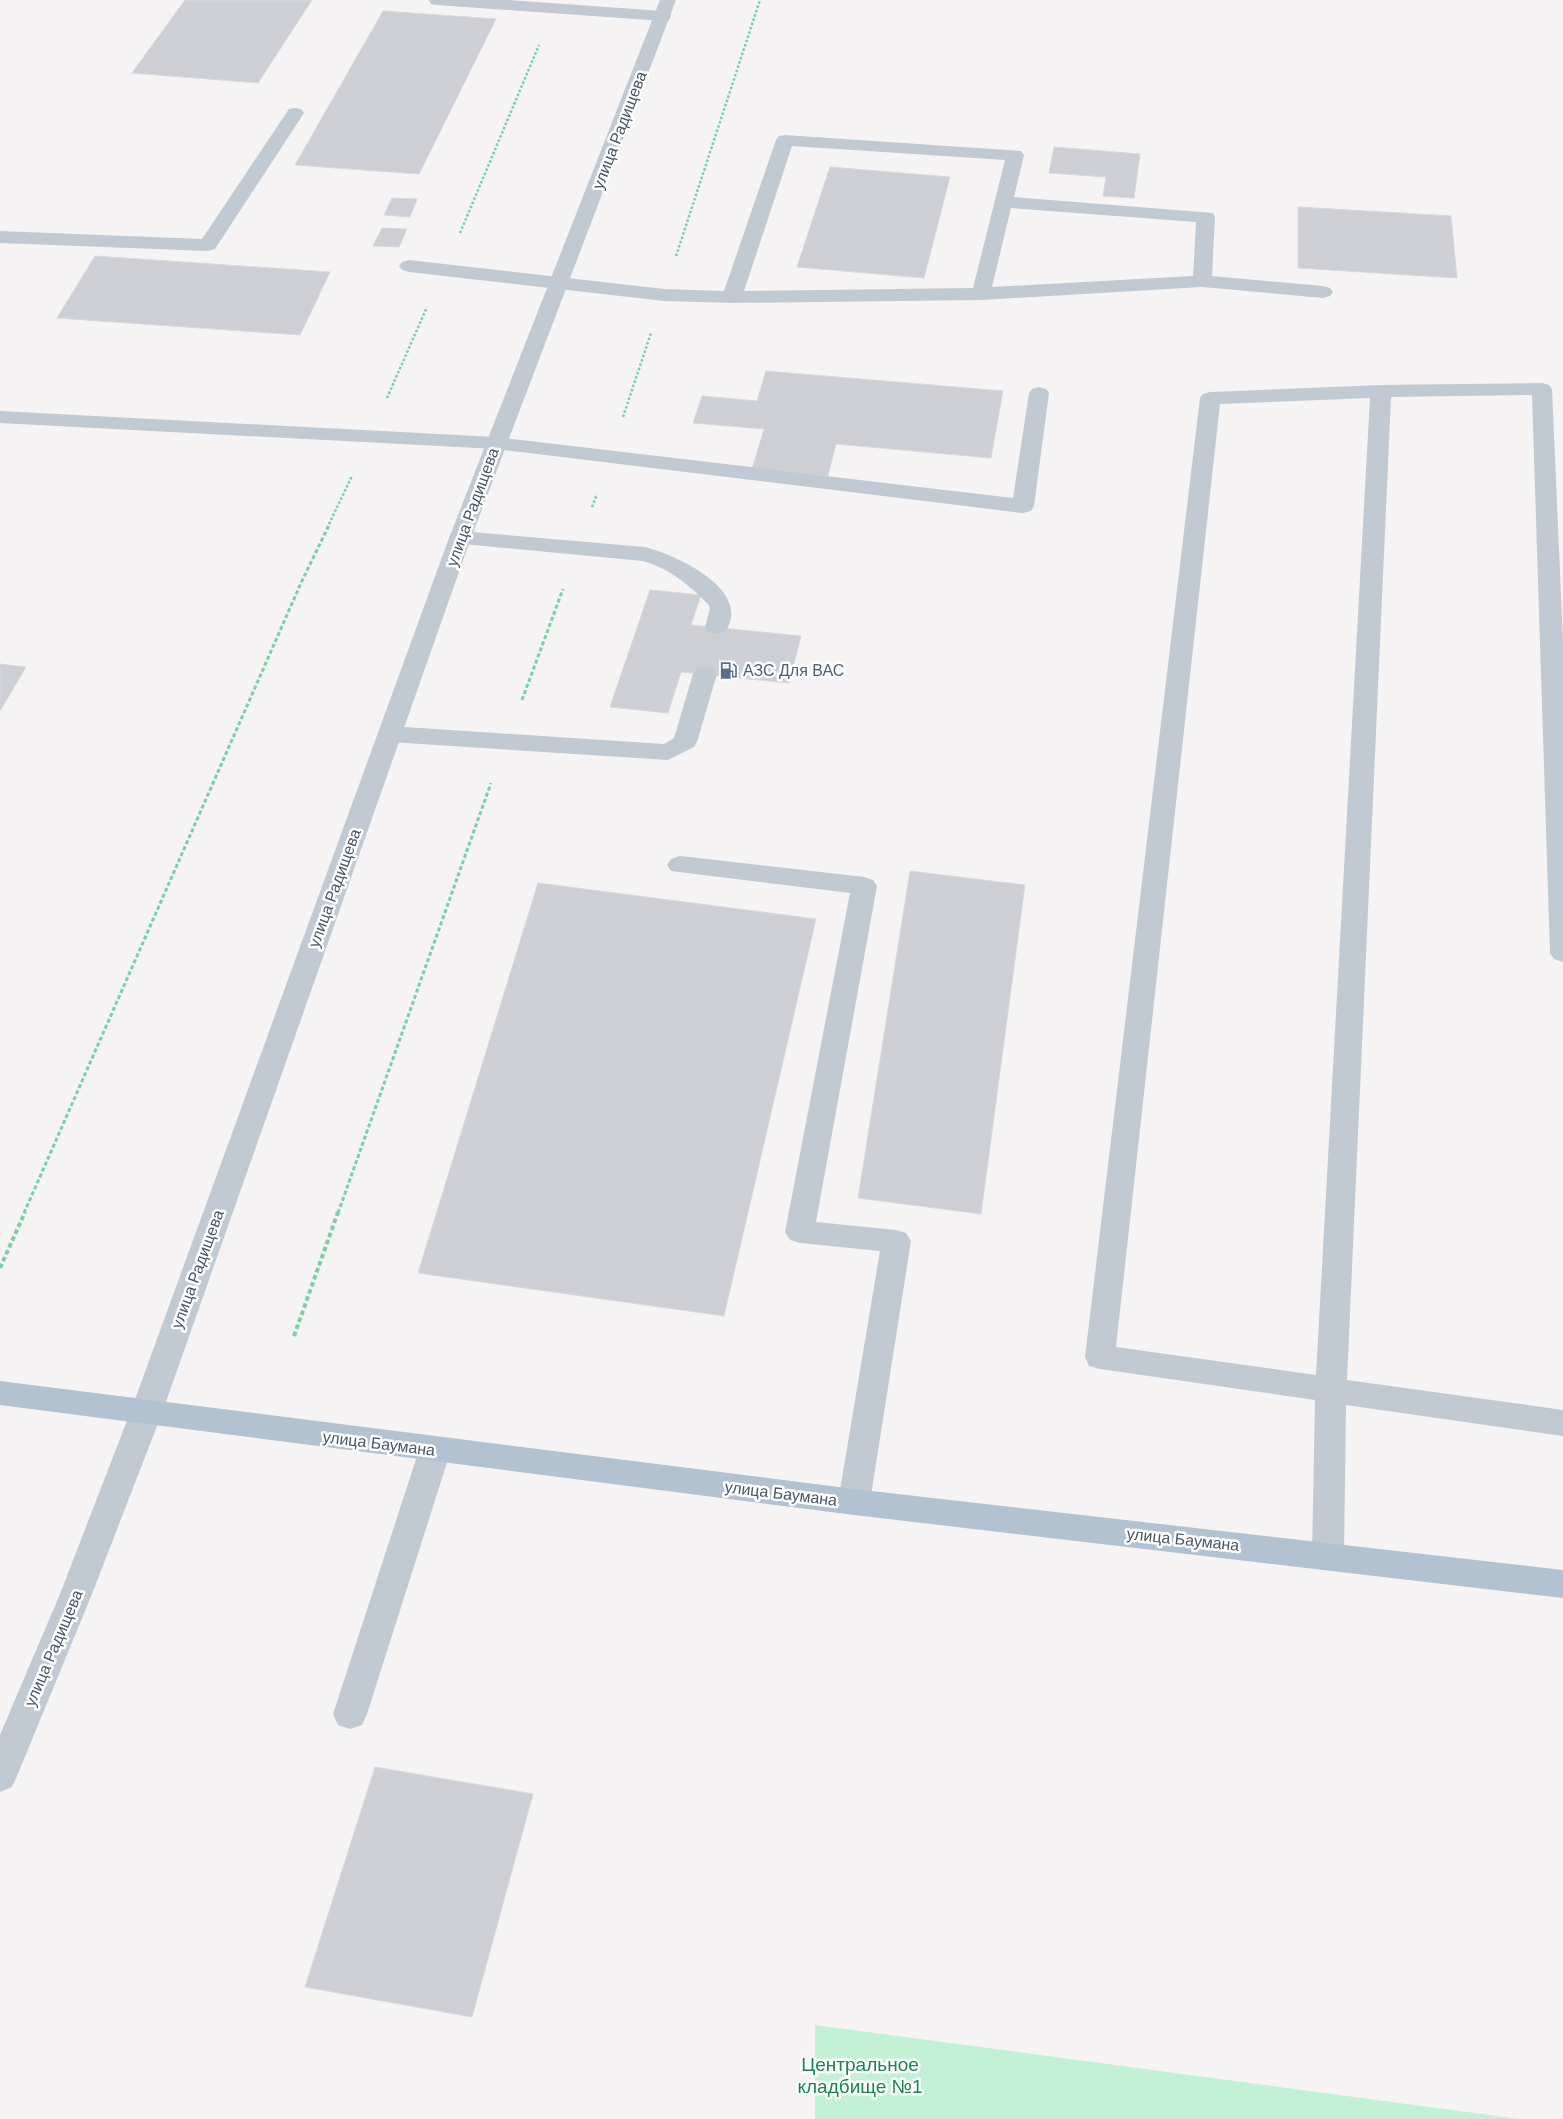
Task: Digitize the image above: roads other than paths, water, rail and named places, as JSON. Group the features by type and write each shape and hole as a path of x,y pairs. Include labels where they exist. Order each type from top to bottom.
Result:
{"main road":[{"name":"улица Баумана","path":"0,1393 434,1450 854,1502 1328,1555 1563,1584"}],"street":[{"path":"437,0 555,8 666,8"},
{"name":"улица Радищева","path":"0,1776 76,1594 146,1413 460,538 666,8"},
{"path":"0,237 208,245 295,114"},
{"path":"732,298 785,140 1015,155 980,294"},
{"path":"1003,202 1206,217 1202,281"},
{"path":"409,266 664,296 732,298 980,294 1202,281 1323,292"},
{"path":"1563,953 1542,389 1381,391 1210,398 1100,1357 1563,1423"},
{"path":"1328,1555 1331,1389 1381,391"},
{"path":"0,417 496,443 1023,506 1039,393"},
{"path":"460,538 645,554 665,560 692,575 718,601 721,608 717,627"},
{"path":"390,734 668,752 685,742 705,674"},
{"path":"680,865 864,886 800,1232 896,1241 854,1502"},
{"path":"350,1714 434,1450"}],"place":[{"name":"АЗС Для ВАС","path":"729,670"}],"park label":[{"name":"Центральное кладбище №1","path":"860,2075"}]}
